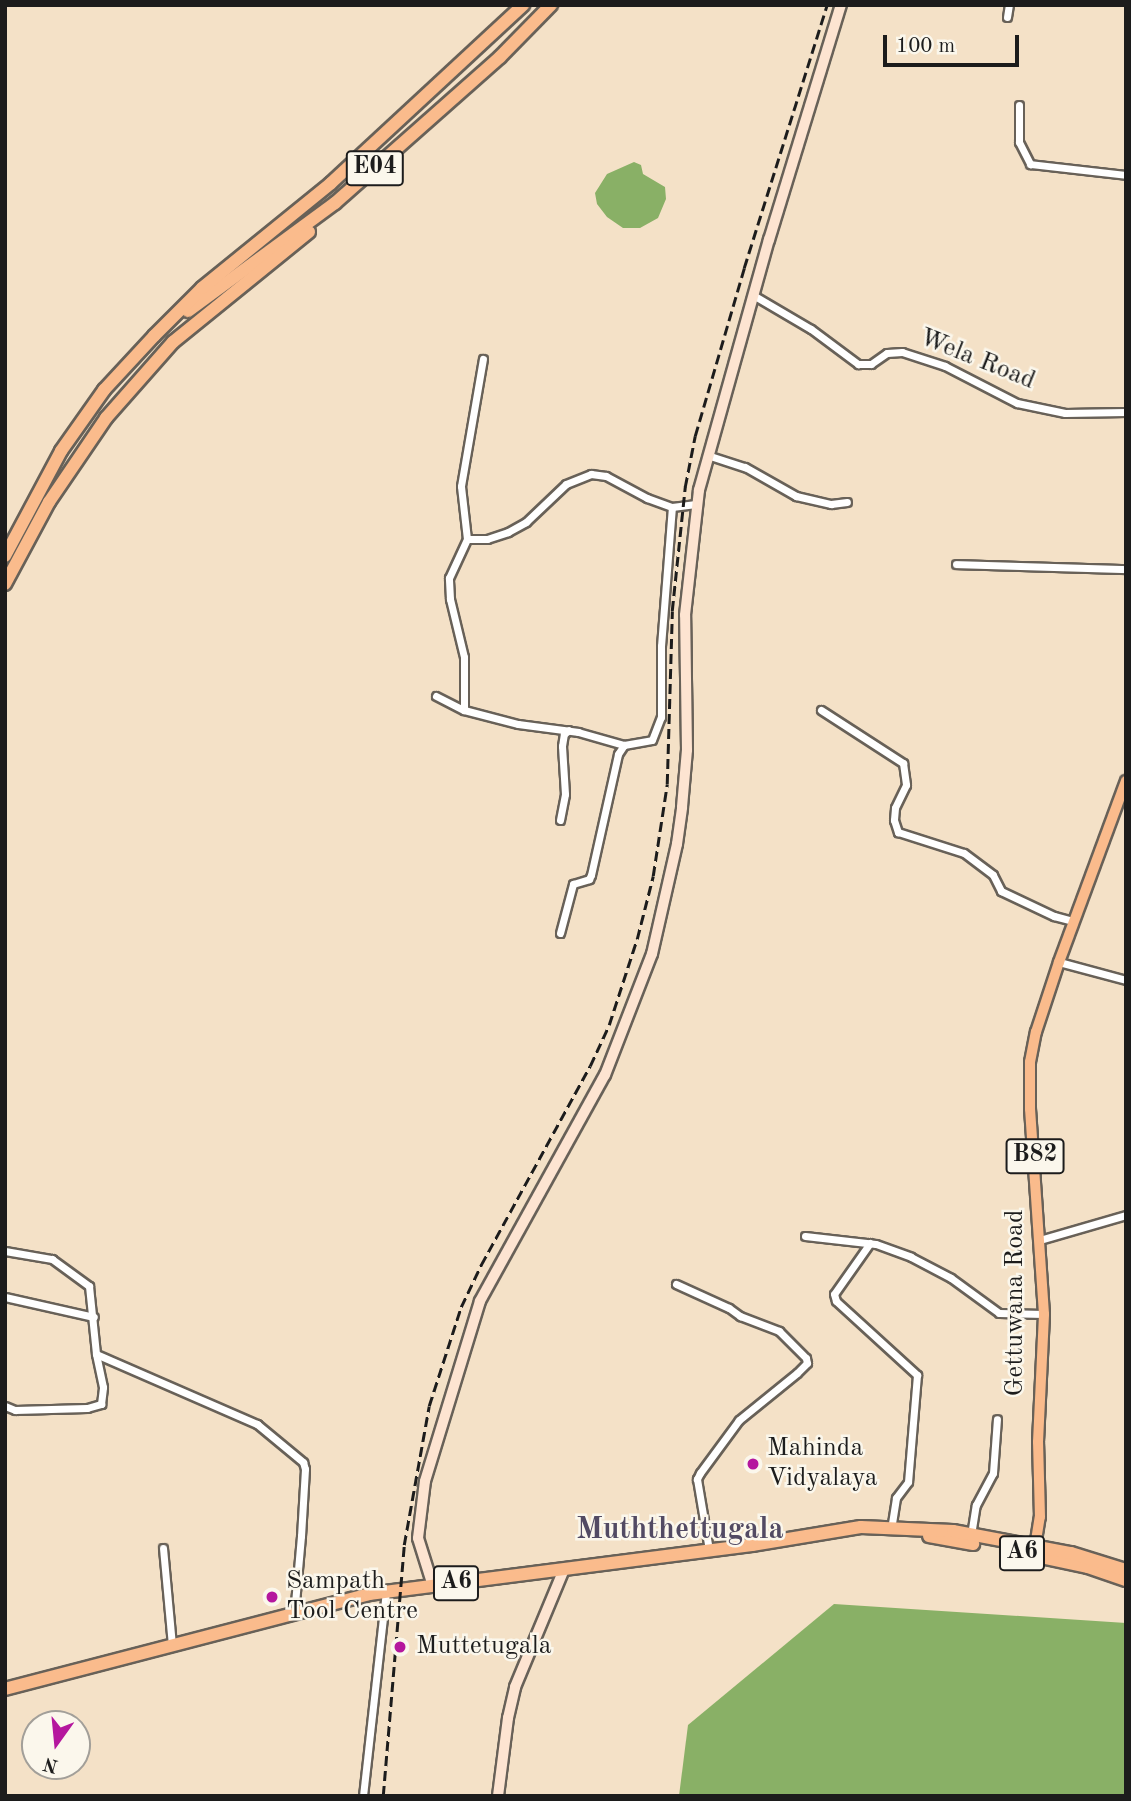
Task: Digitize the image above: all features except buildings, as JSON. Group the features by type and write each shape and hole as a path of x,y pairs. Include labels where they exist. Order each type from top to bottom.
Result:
{"highway":[{"name":"E04","path":"154,336 202,288 331,183 523,5"},
{"name":"E04","path":"154,336 335,204 500,57 551,5"},
{"path":"5,584 49,502 106,418 173,342 324,220 335,204"},
{"path":"5,556 61,451 104,390 154,336"},
{"name":"A6","path":"5,1689 386,1592 709,1550 861,1527 916,1531 1092,1558 1126,1570"},
{"name":"A6","path":"916,1531 937,1529 971,1535 1034,1551 1126,1580"}],"main road":[{"name":"Gettuwana Road","path":"1034,1551 1040,1517 1038,1442 1044,1314 1030,1109 1030,1062 1036,1031 1073,921 1126,781"}],"street":[{"path":"433,1586 418,1538 425,1481 480,1301 605,1075 646,974 664,905 677,844 687,750 685,615 696,504 707,455 753,295 841,5"},
{"path":"1007,17 1009,5"},
{"path":"1019,105 1019,142 1030,164 1126,175"},
{"name":"Wela Road","path":"753,295 811,329 858,364 871,364 887,353 902,352 945,366 1017,403 1065,413 1126,412"},
{"path":"464,710 464,657 450,599 449,578 467,539 461,486 483,359"},
{"path":"707,455 745,467 796,496 831,504 847,502"},
{"path":"467,539 487,539 508,533 526,522 566,484 591,474 606,476 647,498 672,507 696,504"},
{"path":"436,695 464,710 518,724 569,730 624,745 652,740 661,716 662,635 672,507"},
{"path":"956,564 1126,569"},
{"path":"821,710 873,741 902,763 906,785 895,808 894,820 898,832 964,853 993,875 1001,891 1054,916 1073,921"},
{"path":"560,820 565,793 562,746 564,734 569,730"},
{"path":"560,933 573,884 589,880 591,875 618,754 624,745"},
{"path":"1059,962 1126,980"},
{"path":"1040,1240 1126,1215"},
{"path":"804,1236 870,1243 911,1256 951,1278 999,1313 1044,1314"},
{"path":"870,1243 834,1294 836,1301 917,1374 908,1482 895,1498 890,1530"},
{"path":"5,1251 52,1259 89,1286 96,1354 103,1387 101,1404 87,1408 15,1410 5,1406"},
{"path":"676,1284 729,1308 740,1316 779,1331 806,1358 807,1363 739,1420 700,1473 697,1479 709,1550"},
{"path":"5,1297 94,1317"},
{"path":"96,1354 257,1424 303,1462 302,1536 294,1614"},
{"path":"971,1535 976,1505 993,1473 997,1419"},
{"path":"163,1548 172,1645"},
{"path":"498,1796 508,1718 515,1687 564,1569"},
{"path":"363,1796 386,1592"}],"green space":[{"path":"634,162 641,165 643,174 665,187 666,199 658,218 640,228 623,228 607,217 597,204 595,193 607,174"},
{"path":"834,1604 1126,1623 1126,1796 679,1796 688,1725"}],"railway":[{"path":"383,1796 404,1545 429,1406 461,1307 481,1265 590,1066 609,1025 637,939 653,876 667,784 672,611 685,487 695,436 744,268 827,5"}],"place":[{"name":"Mahinda Vidyalaya","path":"753,1464"},
{"name":"Sampath Tool Centre","path":"272,1597"},
{"name":"Muttetugala","path":"400,1647"}],"district":[{"name":"Muththettugala","path":"680,1530"}]}
